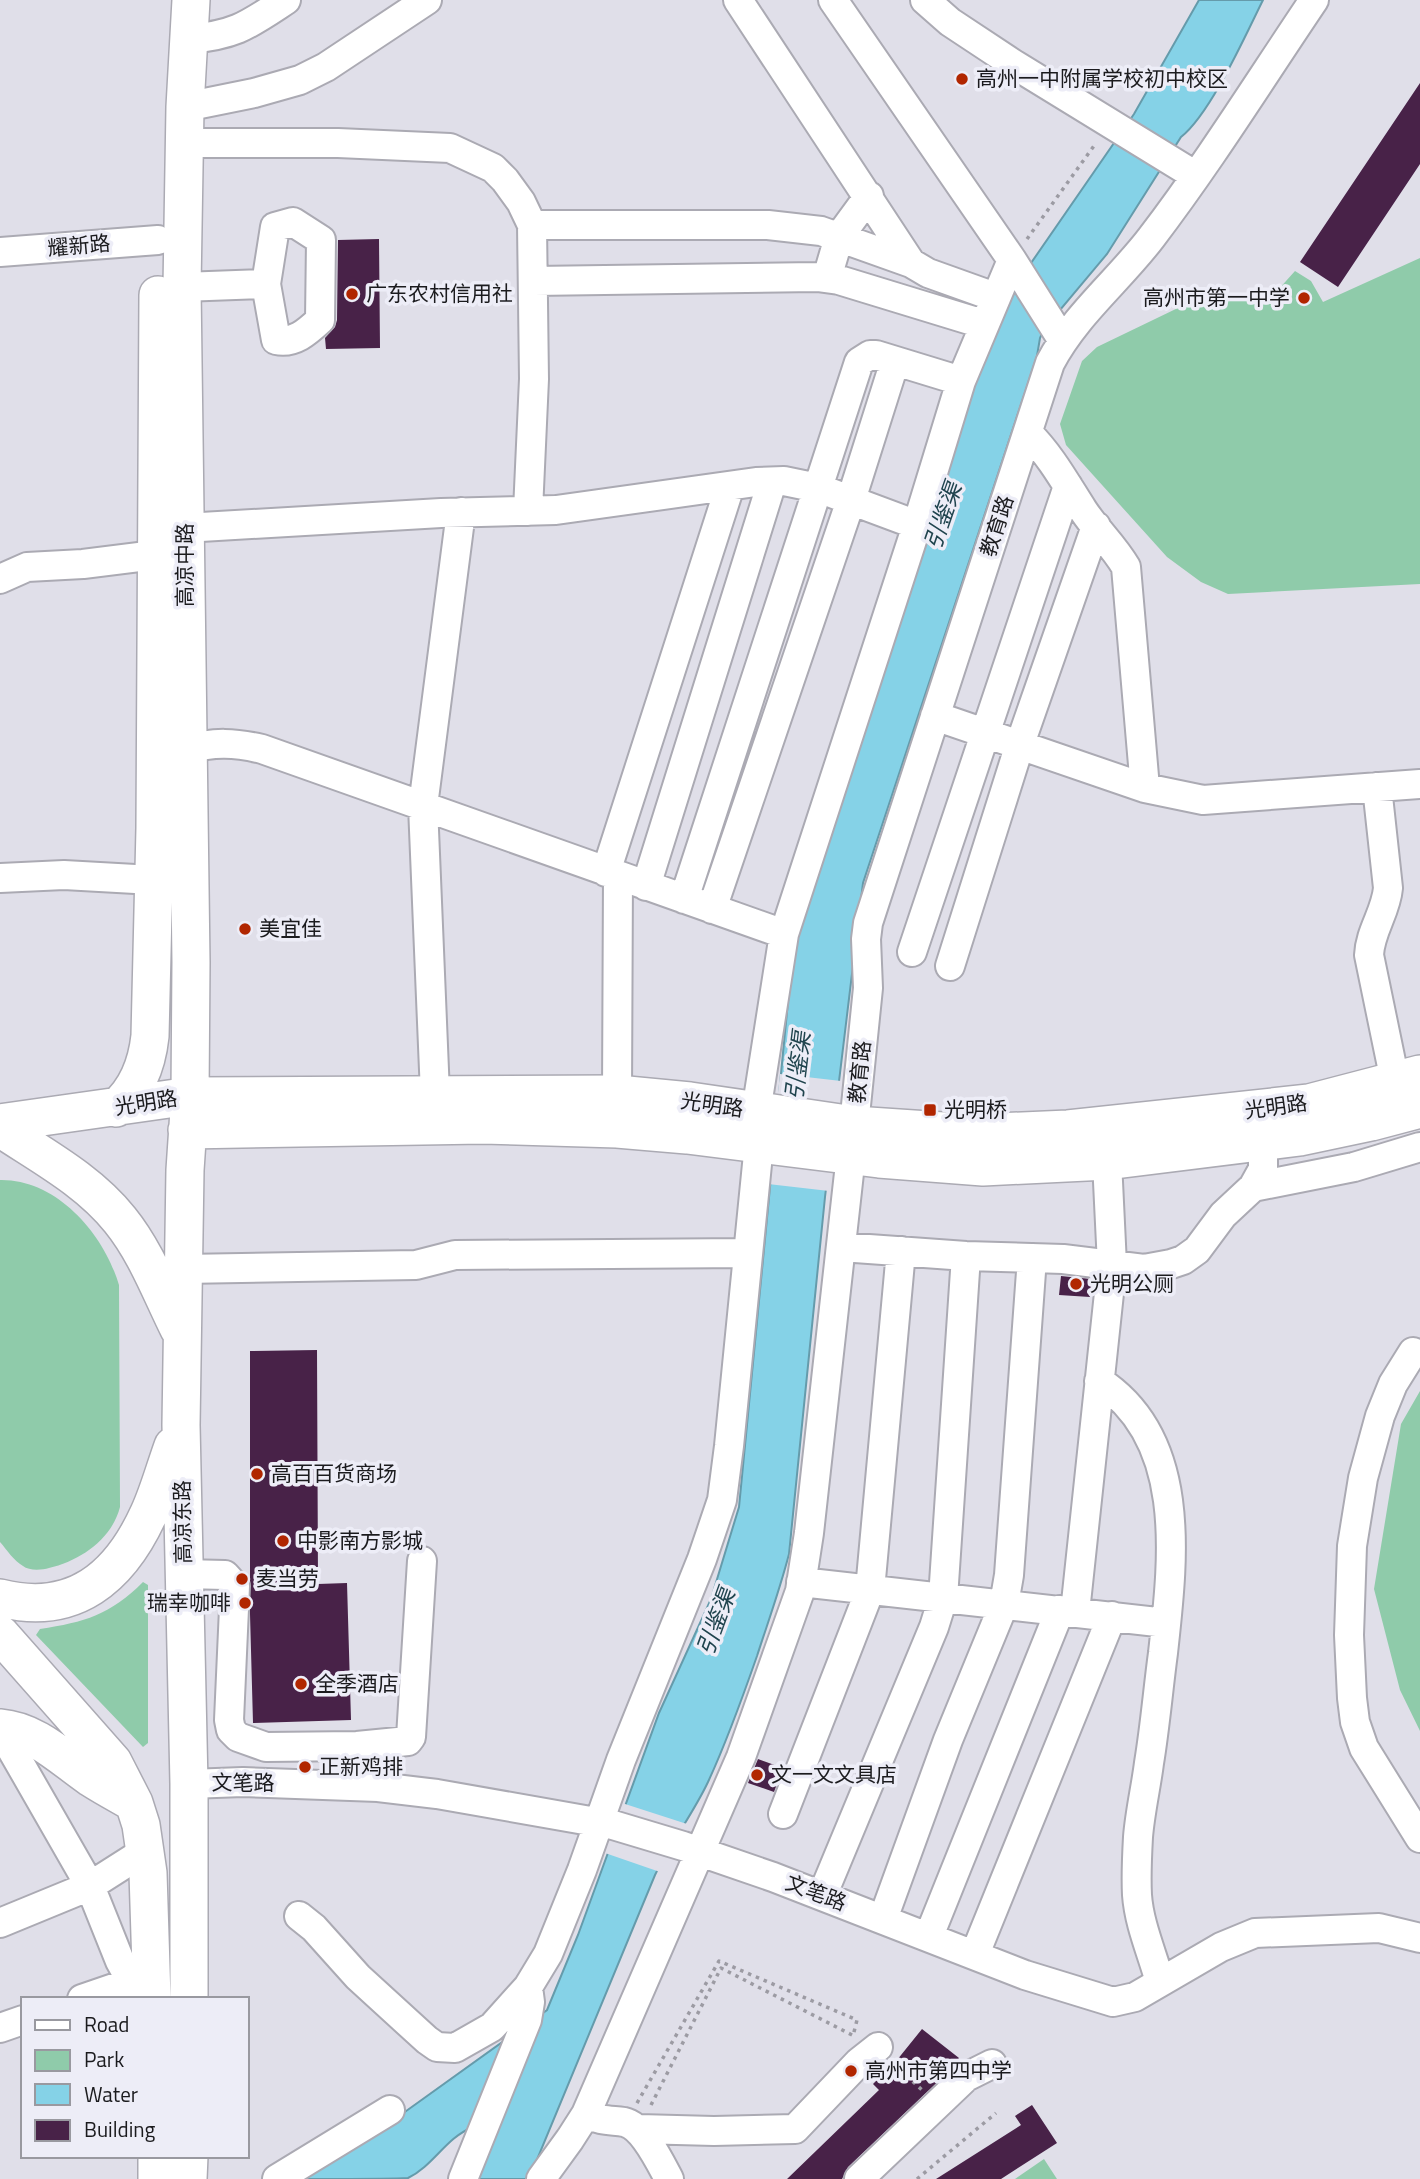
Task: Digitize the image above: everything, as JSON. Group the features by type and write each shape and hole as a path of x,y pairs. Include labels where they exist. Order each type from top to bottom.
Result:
{"main road":[{"name":"高凉中路","path":"169,0 161,96 155,555 188,1113"},
{"name":"高凉中路","path":"116,1108 131,1093 144,1069 148,1052 153,880 172,828 188,750 182,287 185,107 191,0"},
{"name":"光明路","path":"847,1140 1068,1129 1309,1103 1408,1078"},
{"name":"光明路","path":"341,1111 435,1094 617,1094 690,1101 766,1129"},
{"name":"光明路","path":"0,1126 116,1108 188,1113 341,1111 483,1125 617,1129 766,1129 847,1140 983,1167 1107,1161 1263,1141 1339,1130 1420,1109"},
{"name":"高凉东路","path":"188,1113 181,1425 189,1784 189,1997"},
{"path":"0,1126 71,1175 110,1208 144,1257 181,1333"},
{"path":"0,1598 34,1603 52,1602 78,1594 103,1580 124,1559 150,1510 181,1425"},
{"path":"0,1634 93,1738 118,1770 134,1803 145,1851 150,1896 144,1989"},
{"path":"0,1729 18,1731 35,1738 94,1780 134,1803"},
{"path":"157,2158 157,2179"},
{"path":"188,2179 189,2158"}],"street":[{"path":"189,38 214,37 238,30 286,0"},
{"path":"185,107 254,93 300,80 326,67 427,0"},
{"path":"738,0 911,263"},
{"path":"833,0 1016,267 1058,334"},
{"path":"925,0 950,22 1115,128 1196,176"},
{"name":"教育路","path":"541,2177 586,2114 691,1849 741,1757 801,1582 809,1533 841,1247 847,1140 868,988 866,939 869,923 1058,334 1150,240 1314,0"},
{"path":"184,143 338,143 450,148 493,168 505,180 521,202 532,225 534,379 528,511"},
{"path":"827,278 838,237 869,196"},
{"path":"532,225 768,225 821,231 995,297"},
{"name":"耀新路","path":"0,252 159,240"},
{"path":"299,1916 314,1928 358,1977 427,2040 437,2047 455,2048 476,2038 504,2015 528,1987 548,1954 606,1824 621,1760 719,1513 729,1446 747,1253 766,1129 784,934 961,381 995,297 1016,267"},
{"path":"534,281 827,278 984,324"},
{"path":"182,287 265,284"},
{"path":"684,899 859,362 870,355 961,381"},
{"path":"712,909 851,500 895,361"},
{"path":"1028,433 1045,450 1126,567 1145,788"},
{"path":"184,528 461,512 569,509 784,481 818,488 917,525"},
{"path":"646,886 772,482"},
{"path":"617,1094 612,874 730,486"},
{"path":"912,952 1069,486"},
{"path":"435,1094 423,806 461,512"},
{"path":"950,966 1020,744 1096,527"},
{"path":"0,579 27,566 83,564 155,555"},
{"path":"935,716 1145,788 1203,800 1420,784"},
{"path":"188,750 222,743 242,744 272,752 784,934"},
{"path":"1377,787 1388,888 1387,902 1373,935 1370,955 1392,1055 1408,1078"},
{"path":"0,878 64,875 153,880"},
{"path":"841,1247 1097,1262 1144,1269 1183,1261 1197,1250 1223,1215 1253,1187 1263,1169 1263,1141"},
{"path":"1253,1187 1354,1167 1420,1147"},
{"path":"929,1936 1068,1611 1112,1265 1107,1161"},
{"path":"783,1814 870,1590 901,1251"},
{"path":"183,1269 416,1265 455,1255 747,1253"},
{"path":"822,1896 934,1627 943,1598 966,1256"},
{"path":"883,1919 948,1740 1004,1604 1009,1575 1032,1258"},
{"path":"1413,1352 1393,1384 1380,1416 1363,1478 1352,1546 1349,1635 1352,1699 1355,1721 1364,1748 1420,1838"},
{"path":"1099,1381 1124,1400 1149,1434 1158,1454 1172,1517 1166,1623 1138,1835 1137,1896 1145,1936 1160,1982"},
{"path":"184,1574 225,1575 234,1586 229,1720 231,1730 239,1737 266,1748 357,1746 408,1741 411,1737 422,1561"},
{"path":"801,1582 1166,1623"},
{"path":"975,1954 1112,1616"},
{"path":"0,1729 90,1886 120,1961 144,1989"},
{"name":"文笔路","path":"189,1784 243,1782 378,1787 437,1794 606,1824 691,1849 929,1936 1025,1975 1113,2002 1135,1997 1221,1947 1255,1933 1379,1928 1420,1938"},
{"path":"0,1923 90,1886 145,1851"},
{"path":"463,2179 527,2020 530,2002 528,1987"},
{"path":"94,1997 144,1989"},
{"path":"0,2028 21,2021"},
{"path":"586,2114 606,2122 633,2126 714,2131 795,2129 874,2048"},
{"path":"859,2179 966,2077 992,2064"},
{"path":"277,2179 390,2110"},
{"path":"633,2126 669,2179"}],"path":[{"path":"1016,267 1115,128"},
{"path":"633,2126 719,1961 857,2020 874,2048"},
{"path":"633,2126 721,1968 874,2048 936,2104"},
{"path":"916,2179 996,2113"}],"green space":[{"name":"高州市第一中学","path":"1420,258 1420,584 1228,594 1201,582 1167,557 1066,445 1060,424 1082,361 1097,347 1182,306 1192,290 1217,300 1277,291 1295,271 1311,281 1323,302"},
{"path":"0,1180 21,1182 41,1189 59,1199 75,1213 102,1247 119,1285 120,1507 110,1529 93,1547 61,1565 43,1569 26,1568 0,1542"},
{"path":"1420,1391 1420,1731 1400,1690 1374,1589 1401,1424"},
{"path":"143,1582 148,1585 148,1743 143,1747 36,1635 40,1629 84,1620 108,1610"},
{"path":"1044,2159 1057,2179 1015,2179"}],"water":[{"name":"引鉴渠","path":"1199,0 1263,0 1204,111 1181,137 1107,254 1044,329 863,883 825,1197 789,1554 757,1656 722,1751 702,1794 655,1875 529,2179 475,2179 471,2128 454,2138 425,2167 408,2178 295,2179 402,2114 547,2010 578,1935 659,1713 711,1599 739,1507 789,991 799,922 963,406 1011,292 1134,114"}],"pier":[{"path":"780,1074 841,1081 829,1191 768,1184"},
{"path":"622,1803 687,1824 660,1872 605,1853"}],"building":[{"path":"1420,83 1420,164 1338,287 1300,262"},
{"name":"广东农村信用社","path":"379,239 380,348 326,349 325,338 335,327 337,320 338,240"},
{"name":"光明公厕","path":"1061,1276 1091,1279 1090,1297 1059,1295"},
{"path":"317,1350 318,1584 347,1583 351,1720 253,1723 250,1614 250,1351"},
{"path":"758,1759 783,1768 774,1792 748,1783"},
{"path":"922,2029 959,2058 949,2071 848,2167 842,2179 787,2179 879,2090 873,2084"},
{"path":"1032,2105 1057,2143 1001,2179 936,2179 1021,2125 1015,2116"}],"place":[{"name":"高州一中附属学校初中校区","path":"962,79"},
{"name":"广东农村信用社","path":"352,294"},
{"name":"高州市第一中学","path":"1304,298"},
{"name":"美宜佳","path":"245,929"},
{"name":"光明桥","path":"930,1110"},
{"name":"光明公厕","path":"1076,1284"},
{"name":"高百百货商场","path":"257,1474"},
{"name":"中影南方影城","path":"283,1541"},
{"name":"麦当劳","path":"242,1579"},
{"name":"瑞幸咖啡","path":"245,1603"},
{"name":"全季酒店","path":"301,1684"},
{"name":"正新鸡排","path":"305,1767"},
{"name":"文一文文具店","path":"757,1775"},
{"name":"高州市第四中学","path":"851,2071"}]}
